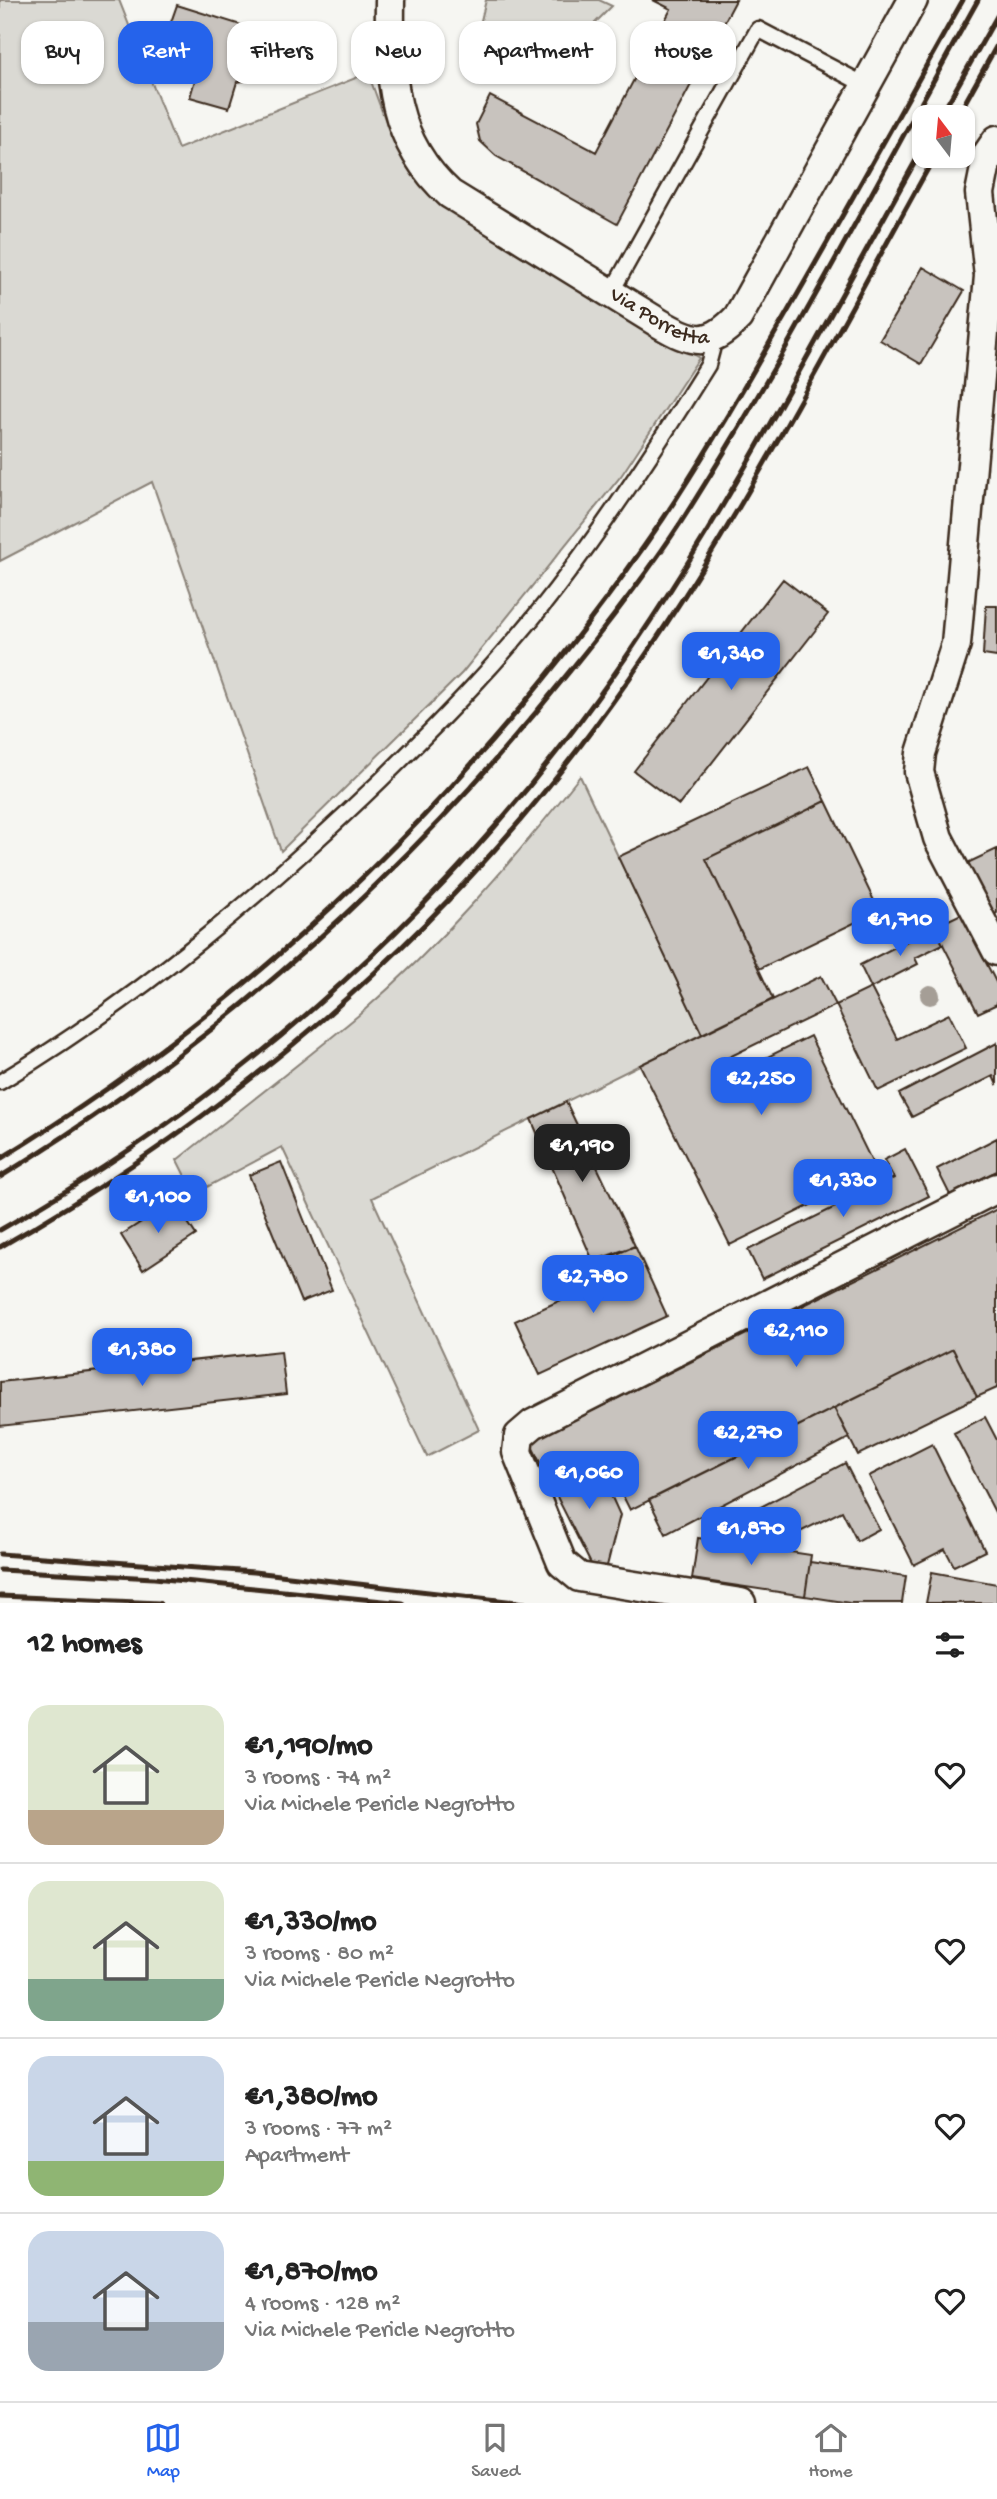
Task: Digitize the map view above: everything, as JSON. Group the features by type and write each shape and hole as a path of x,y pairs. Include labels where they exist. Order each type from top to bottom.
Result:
{"street":[{"name":"Via Porretta","path":"390,0 389,49 398,110 411,148 428,174 450,194 682,337 695,340 711,338 728,328 738,317 913,0"},
{"path":"997,139 988,153 980,193 989,276 956,644 921,753 919,772 938,838 997,951"},
{"path":"741,1603 579,1577 562,1563 517,1452 519,1436 533,1424 997,1188"}],"lane":[{"path":"611,293 758,29 867,86"},
{"path":"0,1082 50,1052 181,958 313,845 449,714 555,591 643,469 708,366 712,350 711,338"}],"shaded area":[{"path":"0,0 119,0 127,21 118,21 118,84 152,84 178,149 351,80 351,84 372,84 402,156 438,200 699,358 621,476 462,673 281,851 152,482 0,561"},
{"path":"486,0 599,0 612,6 597,21 481,21"},
{"path":"580,776 702,1034 372,1198 479,1430 427,1457 282,1147 194,1194 177,1160 360,1014 420,959 476,900"}],"building":[{"path":"653,0 736,0 725,21 665,21 671,9"},
{"path":"177,5 228,21 227,84 236,84 229,108 190,97 194,84 213,84 213,21 171,21"},
{"path":"632,84 691,84 617,224 496,156 480,141 476,124 490,96 596,152"},
{"path":"923,267 964,291 921,364 880,340"},
{"path":"783,579 828,614 679,805 634,771"},
{"path":"986,606 997,606 997,657 983,655"},
{"path":"809,767 826,801 706,859 773,999 702,1034 618,857"},
{"path":"826,801 879,911 759,969 706,859"},
{"path":"997,849 997,913 990,917 961,866"},
{"path":"961,914 997,984 997,1004 978,1013 934,927"},
{"path":"934,927 943,944 915,958 918,964 871,988 860,965"},
{"path":"821,976 836,1005 715,1064 723,1079 810,1036 877,1172 730,1245 640,1065"},
{"path":"871,988 897,1039 949,1014 966,1048 878,1091 836,1005"},
{"path":"997,1043 997,1085 993,1076 912,1117 899,1094"},
{"path":"566,1102 635,1246 593,1261 531,1119"},
{"path":"997,1138 997,1171 950,1195 937,1169"},
{"path":"905,1149 929,1196 762,1279 748,1250 894,1178 884,1160"},
{"path":"281,1162 332,1290 301,1302 249,1175"},
{"path":"174,1201 196,1235 143,1270 121,1235"},
{"path":"997,1209 997,1388 977,1397 953,1349 630,1510 603,1456 550,1483 530,1442"},
{"path":"635,1246 667,1316 540,1375 515,1321 618,1274 610,1257"},
{"path":"953,1349 977,1397 858,1455 834,1408"},
{"path":"281,1351 286,1394 0,1426 0,1382"},
{"path":"834,1408 849,1438 666,1534 649,1500"},
{"path":"985,1417 997,1440 997,1516 954,1433"},
{"path":"932,1444 985,1551 954,1566 945,1549 914,1565 869,1476"},
{"path":"595,1460 620,1515 607,1566 591,1564 550,1483"},
{"path":"845,1463 879,1529 857,1541 842,1511 796,1534 788,1517 759,1532 749,1513"},
{"path":"698,1538 811,1555 805,1596 692,1579"},
{"path":"810,1562 906,1576 902,1603 850,1603 805,1596"},
{"path":"932,1572 997,1584 997,1603 926,1603"}],"railway":[{"path":"0,1159 98,1095 192,1026 281,953 366,875 446,792 522,705 594,614 692,474 822,252 963,0"},
{"path":"0,1177 159,1070 234,1011 307,949 376,884 508,746 613,617 681,522 796,329 978,0"},
{"path":"947,105 997,16"},
{"path":"964,105 997,45"},
{"path":"0,1230 83,1180 164,1126 242,1067 317,1005 388,939 456,870 521,797 581,720 675,582 762,439 912,168"},
{"path":"0,1247 85,1196 167,1141 247,1082 323,1019 396,952 466,882 532,807 593,729 687,592 773,448 928,168"},
{"path":"0,1554 254,1572 525,1603"},
{"path":"0,1570 154,1578 403,1603"},
{"path":"0,1596 160,1603"}]}
